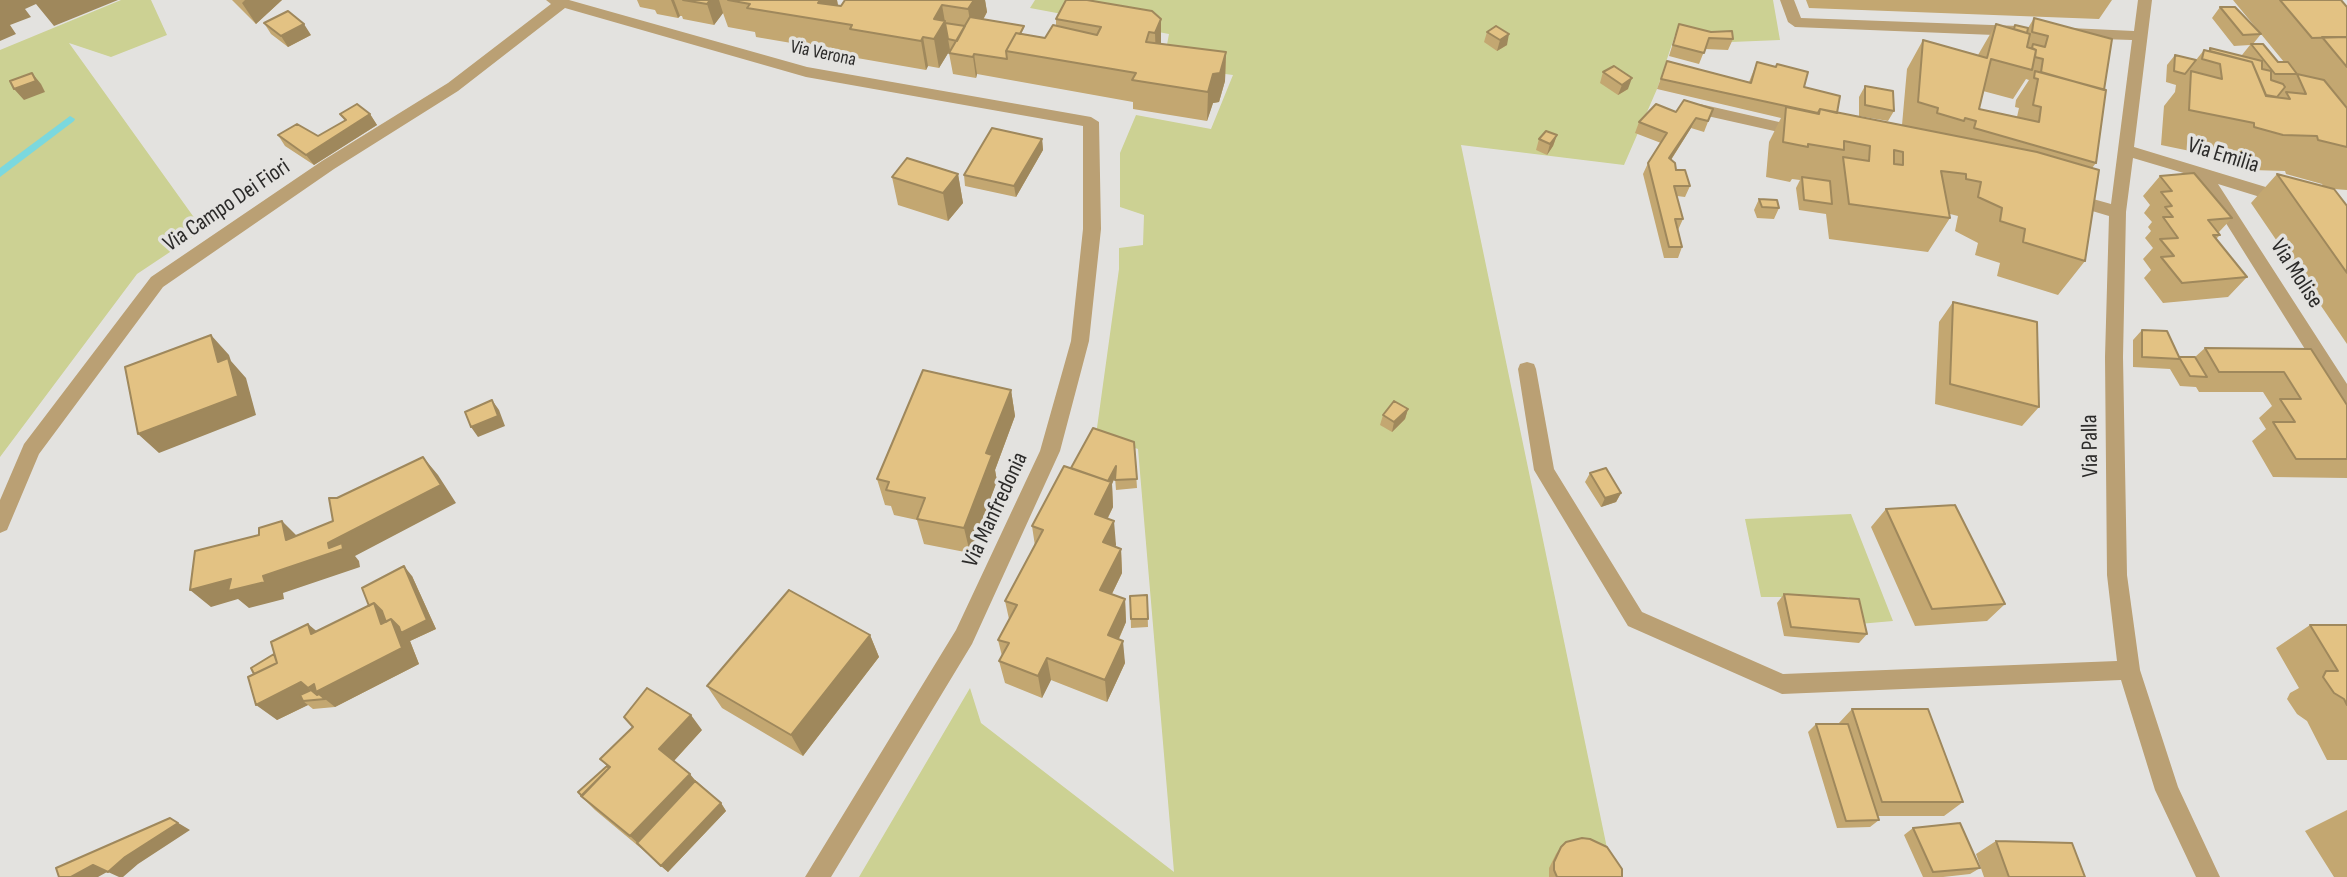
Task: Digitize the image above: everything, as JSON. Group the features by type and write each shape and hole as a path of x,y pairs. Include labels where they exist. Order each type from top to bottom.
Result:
{"street":[{"path":"1787,0 1795,22 2030,32"},
{"name":"Via Palla","path":"2145,0 2118,212 2114,357 2117,575 2129,670 2167,790 2208,877"},
{"name":"Via Verona","path":"557,2 806,72 1091,122"},
{"name":"Via Campo Dei Fiori","path":"0,524 31,450 157,282 328,165 453,87 557,2"},
{"path":"2058,33 2140,36"},
{"path":"1700,108 1821,136"},
{"name":"Via Manfredonia","path":"817,877 964,637 1050,451 1080,341 1092,229 1091,122"},
{"name":"Via Emilia","path":"2127,150 2308,205"},
{"name":"Via Molise","path":"2204,175 2347,400"},
{"path":"2051,192 2118,212"},
{"path":"1527,369 1544,470 1635,619 1782,684 2129,670"}],"green space":[{"path":"121,0 151,0 167,35 111,57 69,43 203,230 137,274 0,457 0,50"},
{"path":"1035,0 1773,0 1780,40 1707,43 1675,35 1657,89 1624,165 1461,145 1613,877 859,877 970,688 981,723 1174,872 1138,449 1096,435 1119,269 1119,248 1143,245 1144,215 1120,207 1120,153 1136,115 1211,129 1233,75 1163,66 1169,34 1030,8"},
{"path":"1851,514 1893,621 1859,624 1849,597 1761,597 1745,519"}],"building":[{"path":"683,0 710,0 707,4"},
{"path":"728,0 820,0 818,3 841,6 845,0 974,0 968,9 942,5 934,19 945,21 934,39 923,37 921,41 850,29 852,25 747,8 750,4"},
{"path":"1066,0 1087,0 1152,11 1161,19 1155,33 1149,32 1146,42 1226,52 1220,73 1213,74 1208,92 1132,80 1136,73 1006,51 1016,33 1045,38 1053,25 1097,35 1101,27 1056,19"},
{"path":"2280,0 2341,0 2347,7 2347,37 2312,38"},
{"path":"2220,7 2235,7 2261,34 2243,35"},
{"path":"288,11 304,24 281,36 264,23"},
{"path":"970,17 1024,26 1020,34 1016,33 1006,51 1007,59 949,53"},
{"path":"2034,18 2112,39 2104,90 2041,72 2043,59 2035,57 2036,50 2032,48 2033,44 2045,47 2048,36 2032,32"},
{"path":"945,23 965,26 957,41 948,39"},
{"path":"1679,24 1711,32 1732,31 1733,39 1709,38 1704,53 1673,45"},
{"path":"1996,24 2030,34 2027,47 2036,50 2032,70 1991,59 1979,109 2039,122 2041,107 2033,105 2038,79 2034,78 2035,71 2106,90 2096,163 1974,128 1976,121 1965,118 1964,121 1937,113 1938,108 1918,102 1923,40 1987,58"},
{"path":"2015,25 2028,28 2027,33 2014,29"},
{"path":"1496,26 1509,34 1500,40 1487,32"},
{"path":"2322,37 2347,37 2347,67"},
{"path":"2251,44 2263,44 2278,62 2288,62 2297,74 2275,74"},
{"path":"2210,48 2262,61 2262,69 2271,71 2271,80 2285,87 2277,97 2266,95 2252,62 2210,51"},
{"path":"2204,50 2252,62 2266,96 2290,99 2286,92 2306,94 2297,74 2324,80 2347,108 2347,147 2318,140 2317,136 2283,135 2254,127 2254,123 2189,110 2191,71 2222,79 2220,64 2202,59"},
{"path":"2175,55 2196,60 2185,74 2174,71"},
{"path":"1667,61 1751,83 1757,62 1808,72 1804,87 1840,96 1837,113 1820,109 1818,113 1661,79"},
{"path":"1614,66 1632,78 1622,85 1603,72"},
{"path":"32,73 36,81 14,89 10,81"},
{"path":"1865,86 1893,91 1894,111 1865,105"},
{"path":"1684,100 1713,109 1708,121 1696,118 1669,158 1675,163 1676,170 1685,170 1690,186 1674,186 1683,219 1675,219 1682,247 1669,247 1648,163 1667,133 1639,122 1656,104 1676,112"},
{"path":"357,104 370,114 306,155 278,135 297,124 318,136 346,120 340,114"},
{"path":"1786,107 1819,114 1820,109 2037,152 2099,170 2085,261 2023,242 2025,229 2000,221 2002,208 1978,197 1981,182 1966,179 1966,174 1941,171 1950,218 1849,204 1843,157 1869,161 1870,146 1844,141 1844,150 1783,142","holes":["1894,150 1903,152 1903,165 1894,164"]},
{"path":"992,128 1042,139 1014,186 964,175"},
{"path":"1546,131 1557,135 1550,144 1539,139"},
{"path":"907,158 958,174 943,193 892,177"},
{"path":"2194,173 2232,218 2208,220 2220,235 2213,235 2247,277 2182,283 2161,257 2174,256 2160,239 2178,238 2163,217 2173,217 2165,207 2172,206 2161,192 2172,191 2160,176"},
{"path":"2277,174 2334,189 2347,206 2347,273"},
{"path":"1802,177 1830,181 1832,204 1804,200"},
{"path":"1759,199 1777,200 1779,208 1762,207"},
{"path":"1953,302 2037,322 2039,407 1950,384"},
{"path":"2142,330 2167,331 2180,359 2142,357"},
{"path":"211,335 218,362 228,358 238,396 138,434 125,367"},
{"path":"2205,348 2311,349 2347,405 2347,459 2296,459 2273,422 2295,422 2280,399 2301,399 2284,372 2219,372"},
{"path":"2179,357 2195,357 2207,377 2190,376"},
{"path":"923,370 1011,390 986,453 992,455 964,528 917,519 925,498 886,490 889,482 877,479"},
{"path":"492,400 498,416 471,427 465,412"},
{"path":"1394,401 1408,409 1394,422 1383,415"},
{"path":"1093,428 1134,442 1137,479 1115,480 1116,466 1108,481 1071,468"},
{"path":"423,457 441,485 328,543 329,548 342,543 343,549 263,576 265,582 228,591 231,579 190,590 195,551 259,535 259,528 282,521 286,540 333,521 329,498 337,498"},
{"path":"1064,466 1111,482 1095,514 1114,521 1103,542 1121,549 1100,590 1125,599 1108,635 1123,641 1105,680 1047,658 1038,676 999,661 1009,643 998,640 1017,605 1005,601 1043,530 1032,526"},
{"path":"1606,468 1621,493 1605,498 1590,473"},
{"path":"1955,505 2005,604 1932,609 1886,509"},
{"path":"404,566 427,620 401,633 391,619 386,622 382,611 374,603 369,606 362,588"},
{"path":"789,590 870,635 791,735 707,686"},
{"path":"1784,594 1859,599 1867,634 1791,627"},
{"path":"1147,595 1148,619 1131,619 1130,596"},
{"path":"374,603 381,624 391,619 402,648 316,692 314,684 308,688 301,682 256,705 248,677 277,663 271,642 308,624 311,634"},
{"path":"2310,625 2347,625 2347,705 2323,677 2326,671 2338,671"},
{"path":"274,654 277,663 254,674 251,668"},
{"path":"647,688 691,715 659,749 690,774 630,836 581,796 610,767 600,759 633,727 624,717"},
{"path":"311,690 325,699 303,701 300,695"},
{"path":"1852,709 1928,709 1963,802 1882,802"},
{"path":"1816,724 1848,724 1879,820 1846,821"},
{"path":"607,766 609,768 582,796 578,792"},
{"path":"695,781 721,803 661,866 637,843"},
{"path":"170,818 178,823 125,857 108,872 93,865 71,877 59,877 56,868"},
{"path":"1960,823 1980,868 1933,872 1913,828"},
{"path":"1582,838 1607,847 1622,869 1622,877 1557,877 1554,862 1561,847 1566,842"},
{"path":"1996,841 2072,843 2085,877 2009,877"}],"waterway":[{"path":"0,173 70,119"}]}
